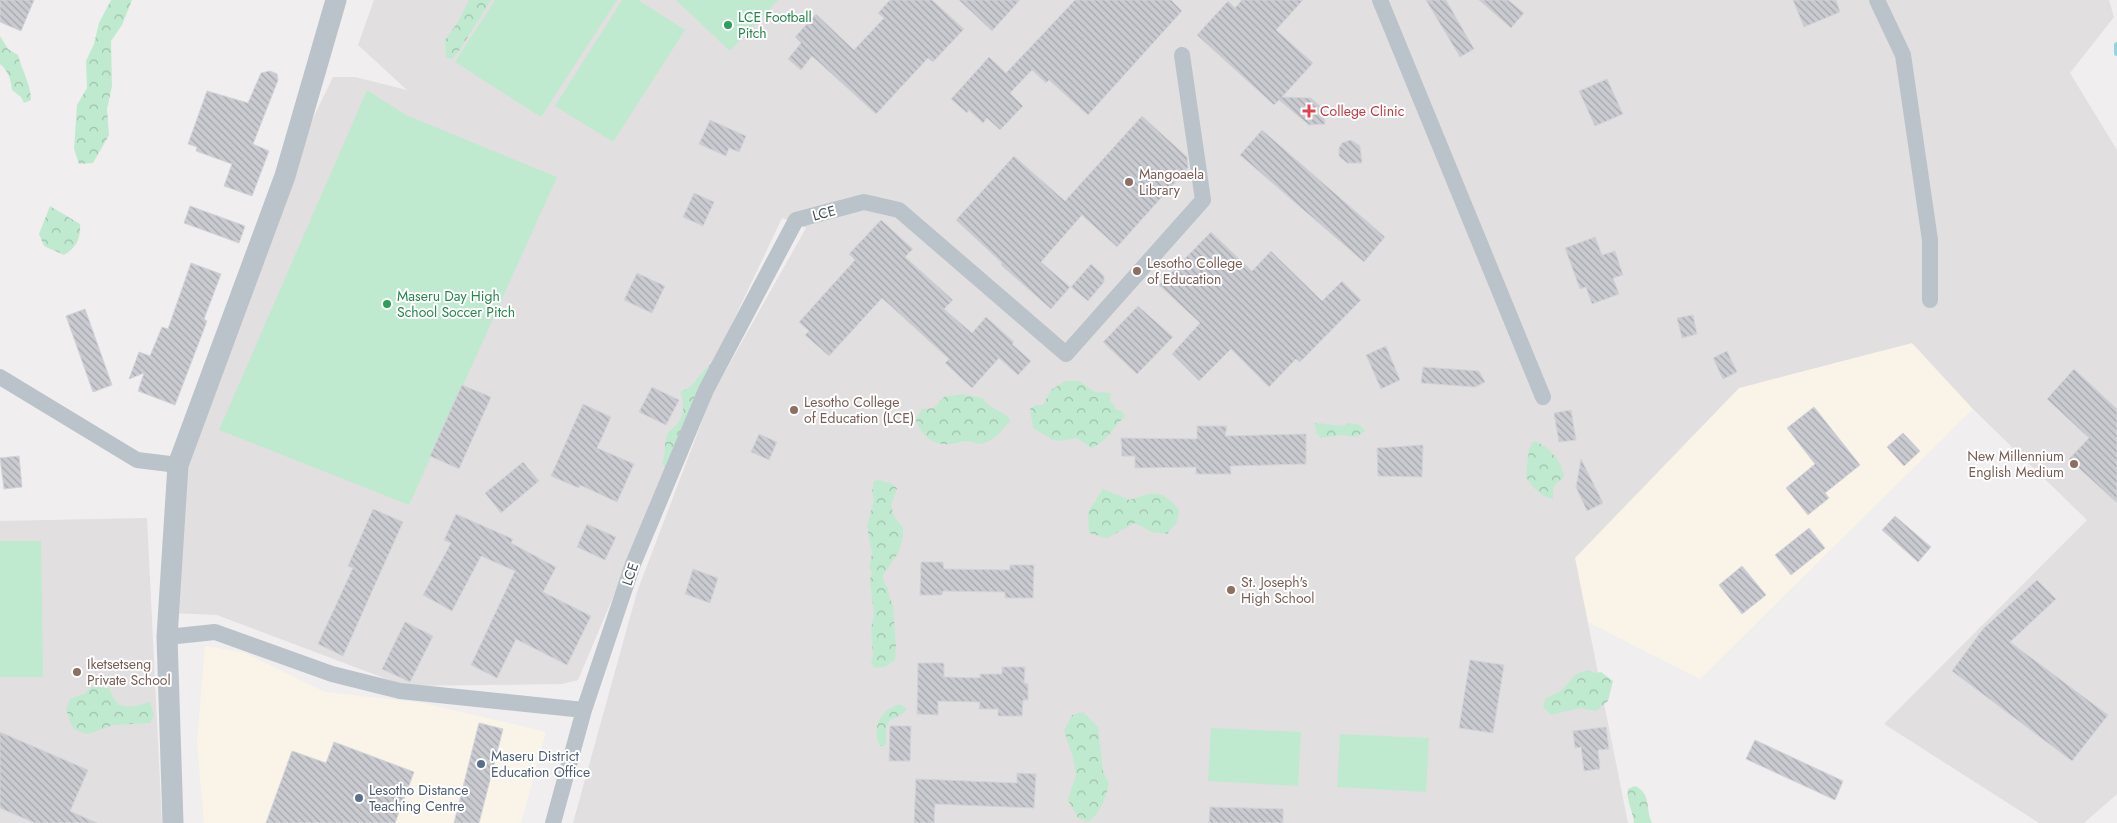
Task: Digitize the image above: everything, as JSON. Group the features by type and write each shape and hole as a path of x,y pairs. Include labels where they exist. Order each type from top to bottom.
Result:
{"street":[{"path":"173,823 167,637 178,465 285,176 336,0"},
{"path":"1380,0 1543,397"},
{"path":"1877,0 1904,54 1930,240 1930,300"},
{"name":"LCE","path":"553,823 584,710 633,564 706,390 796,220 864,202 899,210 1066,354 1203,200 1182,55"},
{"path":"0,377 137,460 178,465"},
{"path":"167,637 215,632 332,674 400,692 584,710"}],"shaded area":[{"path":"374,0 2109,0 2114,17 2070,73 2117,150 2117,794 2084,823 2039,823 1884,724 2087,520 1973,409 1912,343 1739,388 1575,558 1628,823 573,823 637,592 712,395 806,228 782,218 701,389 578,680 562,684 405,686 217,615 169,613 178,465 285,176 333,77 355,77 407,90 358,45"},
{"path":"1912,343 1973,409 1700,679 1588,622 1575,558 1739,388"},
{"name":"Iketsetseng Private School","path":"147,518 162,823 0,823 0,521"},
{"path":"205,646 245,653 325,692 423,703 546,732 521,823 204,823 197,743"}],"green space":[{"path":"111,0 132,0 122,25 111,41 112,86 107,109 109,135 93,163 79,164 74,149 77,105 87,88 86,61 94,44 99,23"},
{"path":"469,0 491,0 459,51 452,59 446,57 445,40 458,22"},
{"path":"495,0 617,0 541,117 455,62"},
{"path":"622,0 638,0 685,30 613,142 555,106"},
{"name":"LCE Football Pitch","path":"676,0 778,0 730,51"},
{"path":"0,36 8,49 18,55 31,94 31,100 24,103 21,97 12,90 9,76 0,64"},
{"name":"Maseru Day High School Soccer Pitch","path":"367,90 406,115 557,177 409,505 219,430"},
{"path":"50,206 80,224 80,234 77,242 64,255 44,246 39,234"},
{"path":"714,362 666,468 662,463 666,438 678,423 683,411 680,392 691,386"},
{"path":"1065,381 1079,381 1095,392 1111,393 1110,402 1114,404 1115,409 1123,412 1125,417 1107,437 1092,448 1077,438 1061,441 1053,440 1033,428 1030,409 1036,405 1043,405 1051,390"},
{"path":"963,394 982,398 1011,421 993,439 982,444 966,441 945,444 933,441 925,435 916,420 922,409 934,408 944,397"},
{"path":"1315,423 1343,426 1349,423 1360,425 1365,431 1356,437 1341,435 1321,438 1316,433"},
{"path":"1534,441 1544,446 1554,455 1563,471 1564,477 1553,487 1553,499 1537,491 1526,477 1529,449"},
{"path":"881,480 886,483 889,482 897,488 891,506 894,516 903,528 903,537 899,552 883,575 884,583 888,588 893,605 895,660 885,667 874,668 871,662 873,656 871,630 874,614 870,581 872,572 869,567 872,554 867,526 874,500 872,492 874,481"},
{"path":"1103,489 1130,500 1145,495 1162,495 1168,498 1179,510 1177,522 1167,534 1152,532 1135,523 1107,538 1089,533 1088,512"},
{"path":"0,541 41,541 43,677 0,677"},
{"path":"1587,670 1595,673 1601,672 1613,681 1608,701 1596,711 1580,708 1551,715 1543,706 1546,698 1561,691 1575,675"},
{"path":"91,687 109,688 112,696 120,705 130,707 150,702 154,715 150,723 113,725 89,734 74,729 66,709 70,699 84,694"},
{"path":"899,704 907,708 902,714 888,723 886,745 880,746 876,733 879,721 887,711"},
{"path":"1083,712 1098,727 1103,771 1109,784 1099,810 1088,822 1078,818 1068,800 1076,775 1073,757 1064,731 1072,715"},
{"path":"1211,728 1301,732 1298,786 1208,781"},
{"path":"1340,734 1429,738 1426,792 1337,787"},
{"path":"1635,786 1644,793 1652,823 1634,823 1628,789"}],"building":[{"path":"0,0 34,0 21,31 0,22"},
{"path":"890,0 932,0 964,29 933,62 928,58 876,114 812,56 801,70 788,59 801,43 795,37 816,14 854,50 884,18 878,13"},
{"path":"959,0 1020,0 992,31"},
{"path":"1075,0 1171,0 1182,11 1088,115 1049,80 1046,83 1032,70 1010,93 1023,106 1000,130 987,118 983,123 969,110 967,113 951,99 989,57 1006,73"},
{"path":"1242,0 1303,0 1276,30 1313,63 1282,97 1311,98 1324,110 1325,124 1309,125 1279,100 1274,105 1197,35 1228,1 1235,8"},
{"path":"1426,0 1446,0 1474,49 1460,57"},
{"path":"1479,0 1508,0 1524,13 1511,28"},
{"path":"1793,0 1836,0 1840,12 1804,27"},
{"path":"270,71 277,74 278,80 253,144 269,151 252,196 224,186 232,164 196,151 197,147 188,144 207,91 248,103 261,73"},
{"path":"1607,79 1623,114 1595,126 1579,91"},
{"path":"1142,116 1187,157 1188,168 1117,247 1082,215 1041,262 1070,287 1051,309 1001,265 1002,263 956,220 1014,156 1065,201"},
{"path":"710,120 746,136 739,152 729,148 726,156 699,144"},
{"path":"1262,130 1385,237 1364,262 1240,155"},
{"path":"1351,140 1360,146 1362,163 1347,163 1339,156 1339,148 1342,143"},
{"path":"694,193 714,202 703,226 683,217"},
{"path":"190,206 245,226 239,243 184,223"},
{"path":"881,220 913,249 905,257 953,300 944,309 972,333 986,317 1014,342 1012,344 1031,361 1018,375 999,358 972,388 945,363 949,359 882,298 829,356 805,335 809,331 799,322 855,260 849,254"},
{"path":"1211,232 1252,271 1271,251 1322,301 1342,281 1361,300 1300,362 1296,359 1269,387 1231,349 1199,381 1172,354 1200,323 1159,285"},
{"path":"1595,237 1602,255 1615,251 1623,275 1613,278 1619,294 1592,304 1586,287 1580,289 1565,248"},
{"path":"191,263 221,274 204,319 207,321 175,405 138,391 144,373 129,379 139,352 150,356 162,327 168,329"},
{"path":"1091,264 1104,276 1104,282 1088,301 1071,287"},
{"path":"637,273 665,286 652,313 624,300"},
{"path":"1138,306 1173,337 1137,374 1103,342"},
{"path":"85,309 112,385 93,392 66,316"},
{"path":"1693,315 1697,334 1682,338 1677,318"},
{"path":"1386,346 1400,380 1381,389 1366,355"},
{"path":"1727,351 1737,372 1723,379 1713,358"},
{"path":"1423,367 1479,371 1485,382 1475,387 1421,383"},
{"path":"2074,369 2117,409 2117,503 2069,459 2089,438 2047,399"},
{"path":"462,385 491,397 459,469 430,456"},
{"path":"652,387 679,400 666,425 639,412"},
{"path":"583,404 611,417 597,448 634,464 617,502 580,485 579,488 551,476"},
{"path":"1814,407 1860,465 1825,493 1829,498 1808,515 1786,488 1815,464 1787,428"},
{"path":"1571,410 1576,440 1559,442 1554,413"},
{"path":"1197,426 1227,426 1225,436 1306,434 1306,464 1230,466 1231,474 1196,474 1196,467 1135,468 1135,456 1122,456 1121,438 1197,439"},
{"path":"1903,433 1920,451 1904,466 1887,447"},
{"path":"759,434 777,442 769,460 751,452"},
{"path":"1423,445 1422,477 1378,476 1377,448"},
{"path":"19,456 22,487 4,489 0,458"},
{"path":"1581,459 1603,503 1587,511 1576,487"},
{"path":"523,462 539,481 501,513 485,493"},
{"path":"373,509 403,522 343,656 318,644 353,568 348,566"},
{"path":"456,514 513,539 511,543 556,567 543,592 591,616 567,665 516,639 497,678 471,665 515,571 481,556 452,611 423,595 451,543 444,540"},
{"path":"1895,516 1931,547 1918,562 1882,530"},
{"path":"587,524 616,537 605,560 577,547"},
{"path":"1809,528 1825,548 1791,575 1775,555"},
{"path":"921,562 943,562 944,569 1010,570 1010,565 1034,565 1033,598 1005,598 1005,592 943,591 942,595 920,595"},
{"path":"1742,566 1766,595 1742,614 1719,585"},
{"path":"693,569 718,578 710,603 685,594"},
{"path":"2037,580 2056,599 2010,642 2108,715 2072,761 1952,671 1983,629"},
{"path":"405,622 433,636 410,682 382,669"},
{"path":"1470,660 1504,665 1493,733 1459,728"},
{"path":"918,663 944,663 944,677 980,678 980,674 1002,674 1002,667 1025,667 1024,683 1028,684 1028,700 1023,700 1022,716 998,716 998,709 979,709 980,702 938,701 938,715 917,714"},
{"name":"Maseru District Education Office","path":"479,723 503,729 479,823 454,823"},
{"path":"890,726 911,726 910,761 889,761"},
{"path":"1606,727 1609,749 1598,750 1600,769 1584,771 1581,747 1575,748 1573,731"},
{"path":"0,732 88,770 70,811 97,823 35,823 0,808"},
{"path":"1755,740 1843,781 1835,800 1746,759"},
{"name":"Lesotho Distance Teaching Centre","path":"334,742 414,772 395,823 266,823 292,751 326,763"},
{"path":"1017,773 1036,774 1034,808 935,804 934,823 914,823 916,779 1017,783"},
{"path":"1210,807 1283,809 1283,823 1209,823"}],"waterway":[{"path":"2117,45 2117,53"}],"place":[{"name":"LCE Football Pitch","path":"728,25"},
{"name":"College Clinic","path":"1309,111"},
{"name":"Mangoaela Library","path":"1129,182"},
{"name":"Lesotho College of Education","path":"1137,271"},
{"name":"Maseru Day High School Soccer Pitch","path":"387,304"},
{"name":"Lesotho College of Education (LCE)","path":"794,410"},
{"name":"New Millennium English Medium","path":"2074,464"},
{"name":"St. Joseph's High School","path":"1231,590"},
{"name":"Iketsetseng Private School","path":"77,672"},
{"name":"Maseru District Education Office","path":"481,764"},
{"name":"Lesotho Distance Teaching Centre","path":"359,798"}]}
